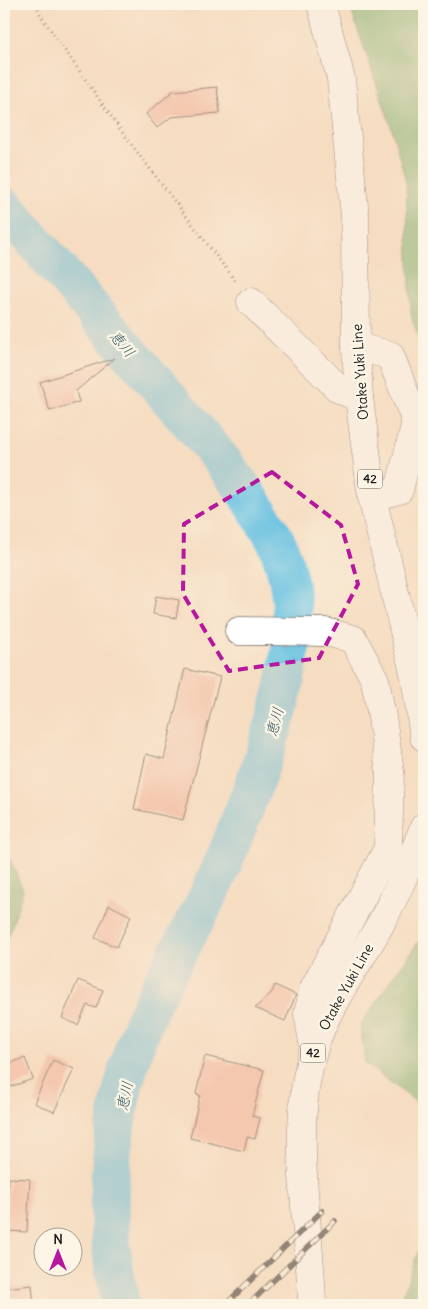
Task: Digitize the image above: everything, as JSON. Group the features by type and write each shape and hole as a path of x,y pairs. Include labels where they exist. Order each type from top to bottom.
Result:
{"main road":[{"name":"Otake Yuki Line","path":"321,4 341,79 355,216 356,347 372,497 415,677 424,737"},
{"path":"251,302 339,389 360,398"},
{"path":"356,347 390,355 420,421 399,490 372,497"},
{"path":"239,631 326,632 353,638 375,680 390,772 388,848 314,988 308,1014 314,1047"},
{"name":"Otake Yuki Line","path":"312,1305 301,1137 307,1083 314,1047 330,1011 383,920 424,827"}],"path":[{"path":"36,4 41,16 122,132 251,302"}],"highlighted area":[{"path":"272,472 341,525 358,584 319,658 229,671 183,594 184,524"}],"green space":[{"path":"349,4 424,4 424,358 411,314 406,182 391,126"},
{"path":"4,858 10,860 23,890 12,926 4,944"},
{"path":"424,934 424,1108 365,1063 360,1025"},
{"path":"424,1235 424,1305 403,1305 403,1294"}],"building":[{"path":"217,87 220,113 171,117 157,128 146,114 173,91"},
{"path":"115,358 76,391 79,402 50,411 40,382"},
{"path":"156,596 179,600 176,618 153,614"},
{"path":"185,669 220,677 183,820 134,809 146,754 164,759"},
{"path":"109,905 131,916 117,947 95,938"},
{"path":"78,980 103,990 96,1008 87,1005 78,1025 62,1018"},
{"path":"275,985 296,995 285,1021 255,1008 272,992"},
{"path":"205,1056 264,1070 252,1116 260,1118 255,1139 247,1137 244,1151 190,1138 200,1095 196,1094"},
{"path":"25,1058 33,1079 4,1089 4,1065"},
{"path":"53,1060 74,1069 54,1112 34,1103"},
{"path":"9,1178 30,1179 27,1232 6,1231"},
{"path":"32,1285 34,1305 6,1305 4,1288"}],"waterway":[{"name":"恵川","path":"4,206 222,460 244,490 278,545 288,578 292,608 291,639 281,701 262,761 216,880 168,972 139,1033 124,1085 113,1147 109,1211 111,1243 121,1305"}],"railway":[{"path":"225,1305 322,1211"},
{"path":"248,1305 335,1221"}]}
